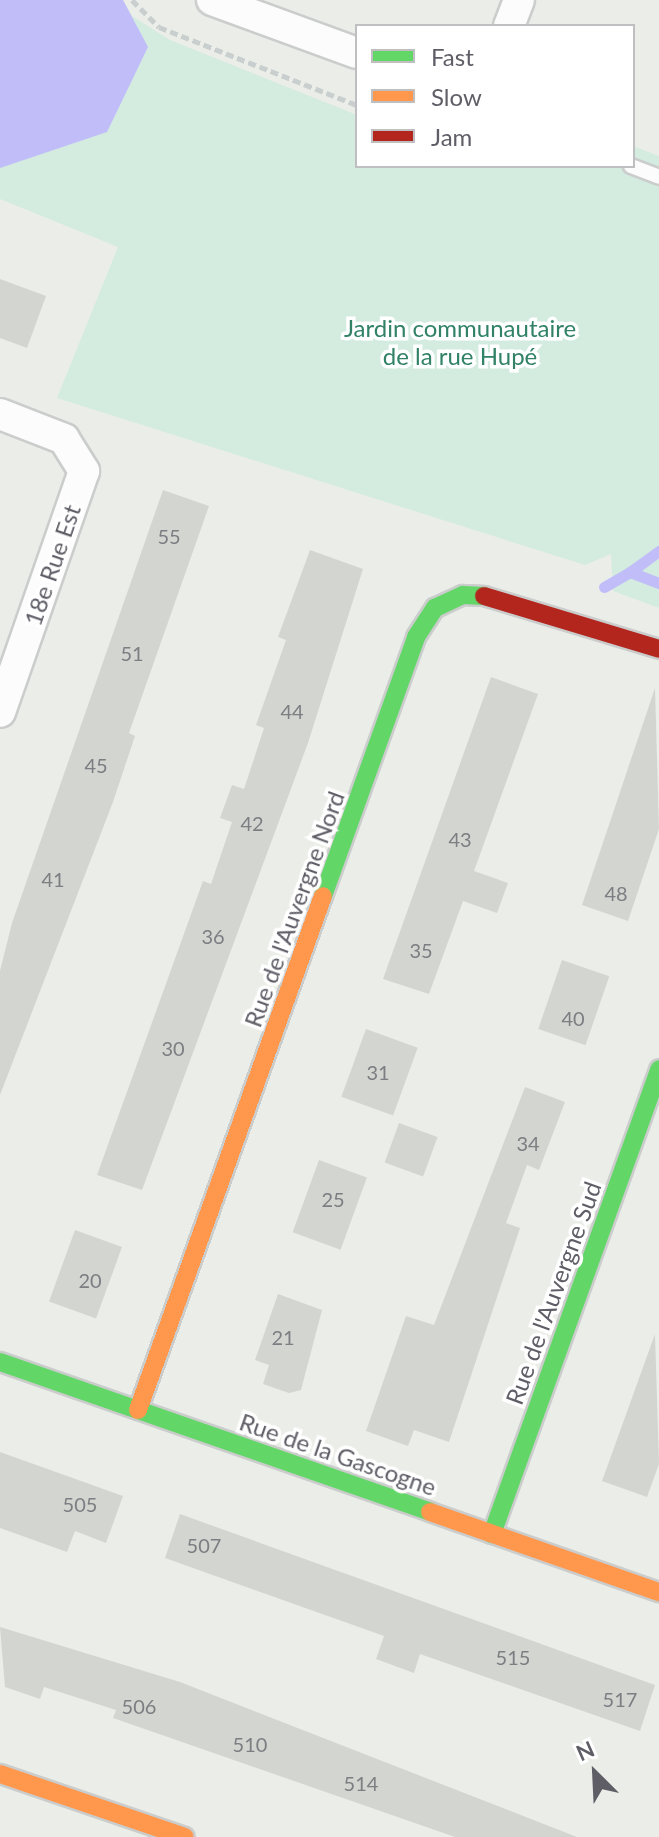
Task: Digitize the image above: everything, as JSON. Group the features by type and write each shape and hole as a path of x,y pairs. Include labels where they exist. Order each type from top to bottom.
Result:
{"street":[{"path":"212,0 355,52"},
{"path":"510,24 519,0"},
{"name":"18e Rue Est","path":"0,414 64,439 84,461 0,712"},
{"name":"Rue de l'Auvergne Nord","path":"138,1410 422,627 435,608 463,595 502,597 659,649"},
{"name":"Rue de l'Auvergne Sud","path":"492,1534 659,1069"},
{"name":"Rue de la Gascogne","path":"0,1362 659,1592"},
{"path":"0,1774 185,1837"}],"lane":[{"path":"635,168 659,177"}],"path":[{"path":"132,0 159,27 355,104"}],"green space":[{"name":"Jardin communautaire de la rue Hupé","path":"0,0 123,0 132,16 170,40 355,114 355,168 635,168 635,147 659,156 659,608 613,591 611,554 585,565 57,398 118,247 0,199"}],"water":[{"path":"0,0 123,0 148,47 107,132 0,168"}],"building":[{"path":"0,279 46,296 27,348 0,338"},
{"path":"163,490 209,506 129,733 135,736 113,802 0,1095 0,971 12,923"},
{"path":"310,550 363,569 308,743 142,1190 97,1175 203,881 211,884 232,822 220,818 232,785 244,789 264,728 256,725 286,640 278,637"},
{"path":"491,677 538,694 474,871 508,883 497,913 463,901 429,994 383,979"},
{"path":"655,688 659,829 628,921 582,905"},
{"path":"562,960 609,976 586,1045 538,1029"},
{"path":"366,1029 418,1048 393,1115 341,1097"},
{"path":"525,1087 565,1102 539,1170 527,1165 506,1223 520,1228 449,1442 414,1430 408,1446 366,1431 406,1316 434,1325"},
{"path":"399,1123 438,1137 423,1176 385,1162"},
{"path":"319,1160 367,1177 341,1250 293,1232"},
{"path":"75,1230 122,1247 96,1319 49,1301"},
{"path":"278,1294 322,1310 301,1390 289,1393 263,1384 269,1365 255,1360"},
{"path":"655,1334 659,1464 647,1497 602,1481"},
{"path":"0,1452 123,1496 106,1543 75,1531 67,1552 0,1528"},
{"path":"180,1514 655,1685 640,1731 420,1654 414,1673 376,1659 384,1636 165,1558"},
{"path":"0,1627 180,1682 577,1837 455,1837 113,1718 116,1710 44,1687 40,1699 5,1687"}],"waterway":[{"path":"630,572 659,551"},
{"path":"604,587 630,572 659,583"}],"traffic: fast":[{"path":"323,896 416,637 435,608 463,595 484,596"},
{"path":"492,1534 659,1069"},
{"path":"0,1362 430,1512"}],"traffic: slow":[{"path":"138,1410 323,896"},
{"path":"430,1512 659,1592"},
{"path":"0,1774 185,1837"}],"traffic: jam":[{"path":"484,596 659,649"}]}
